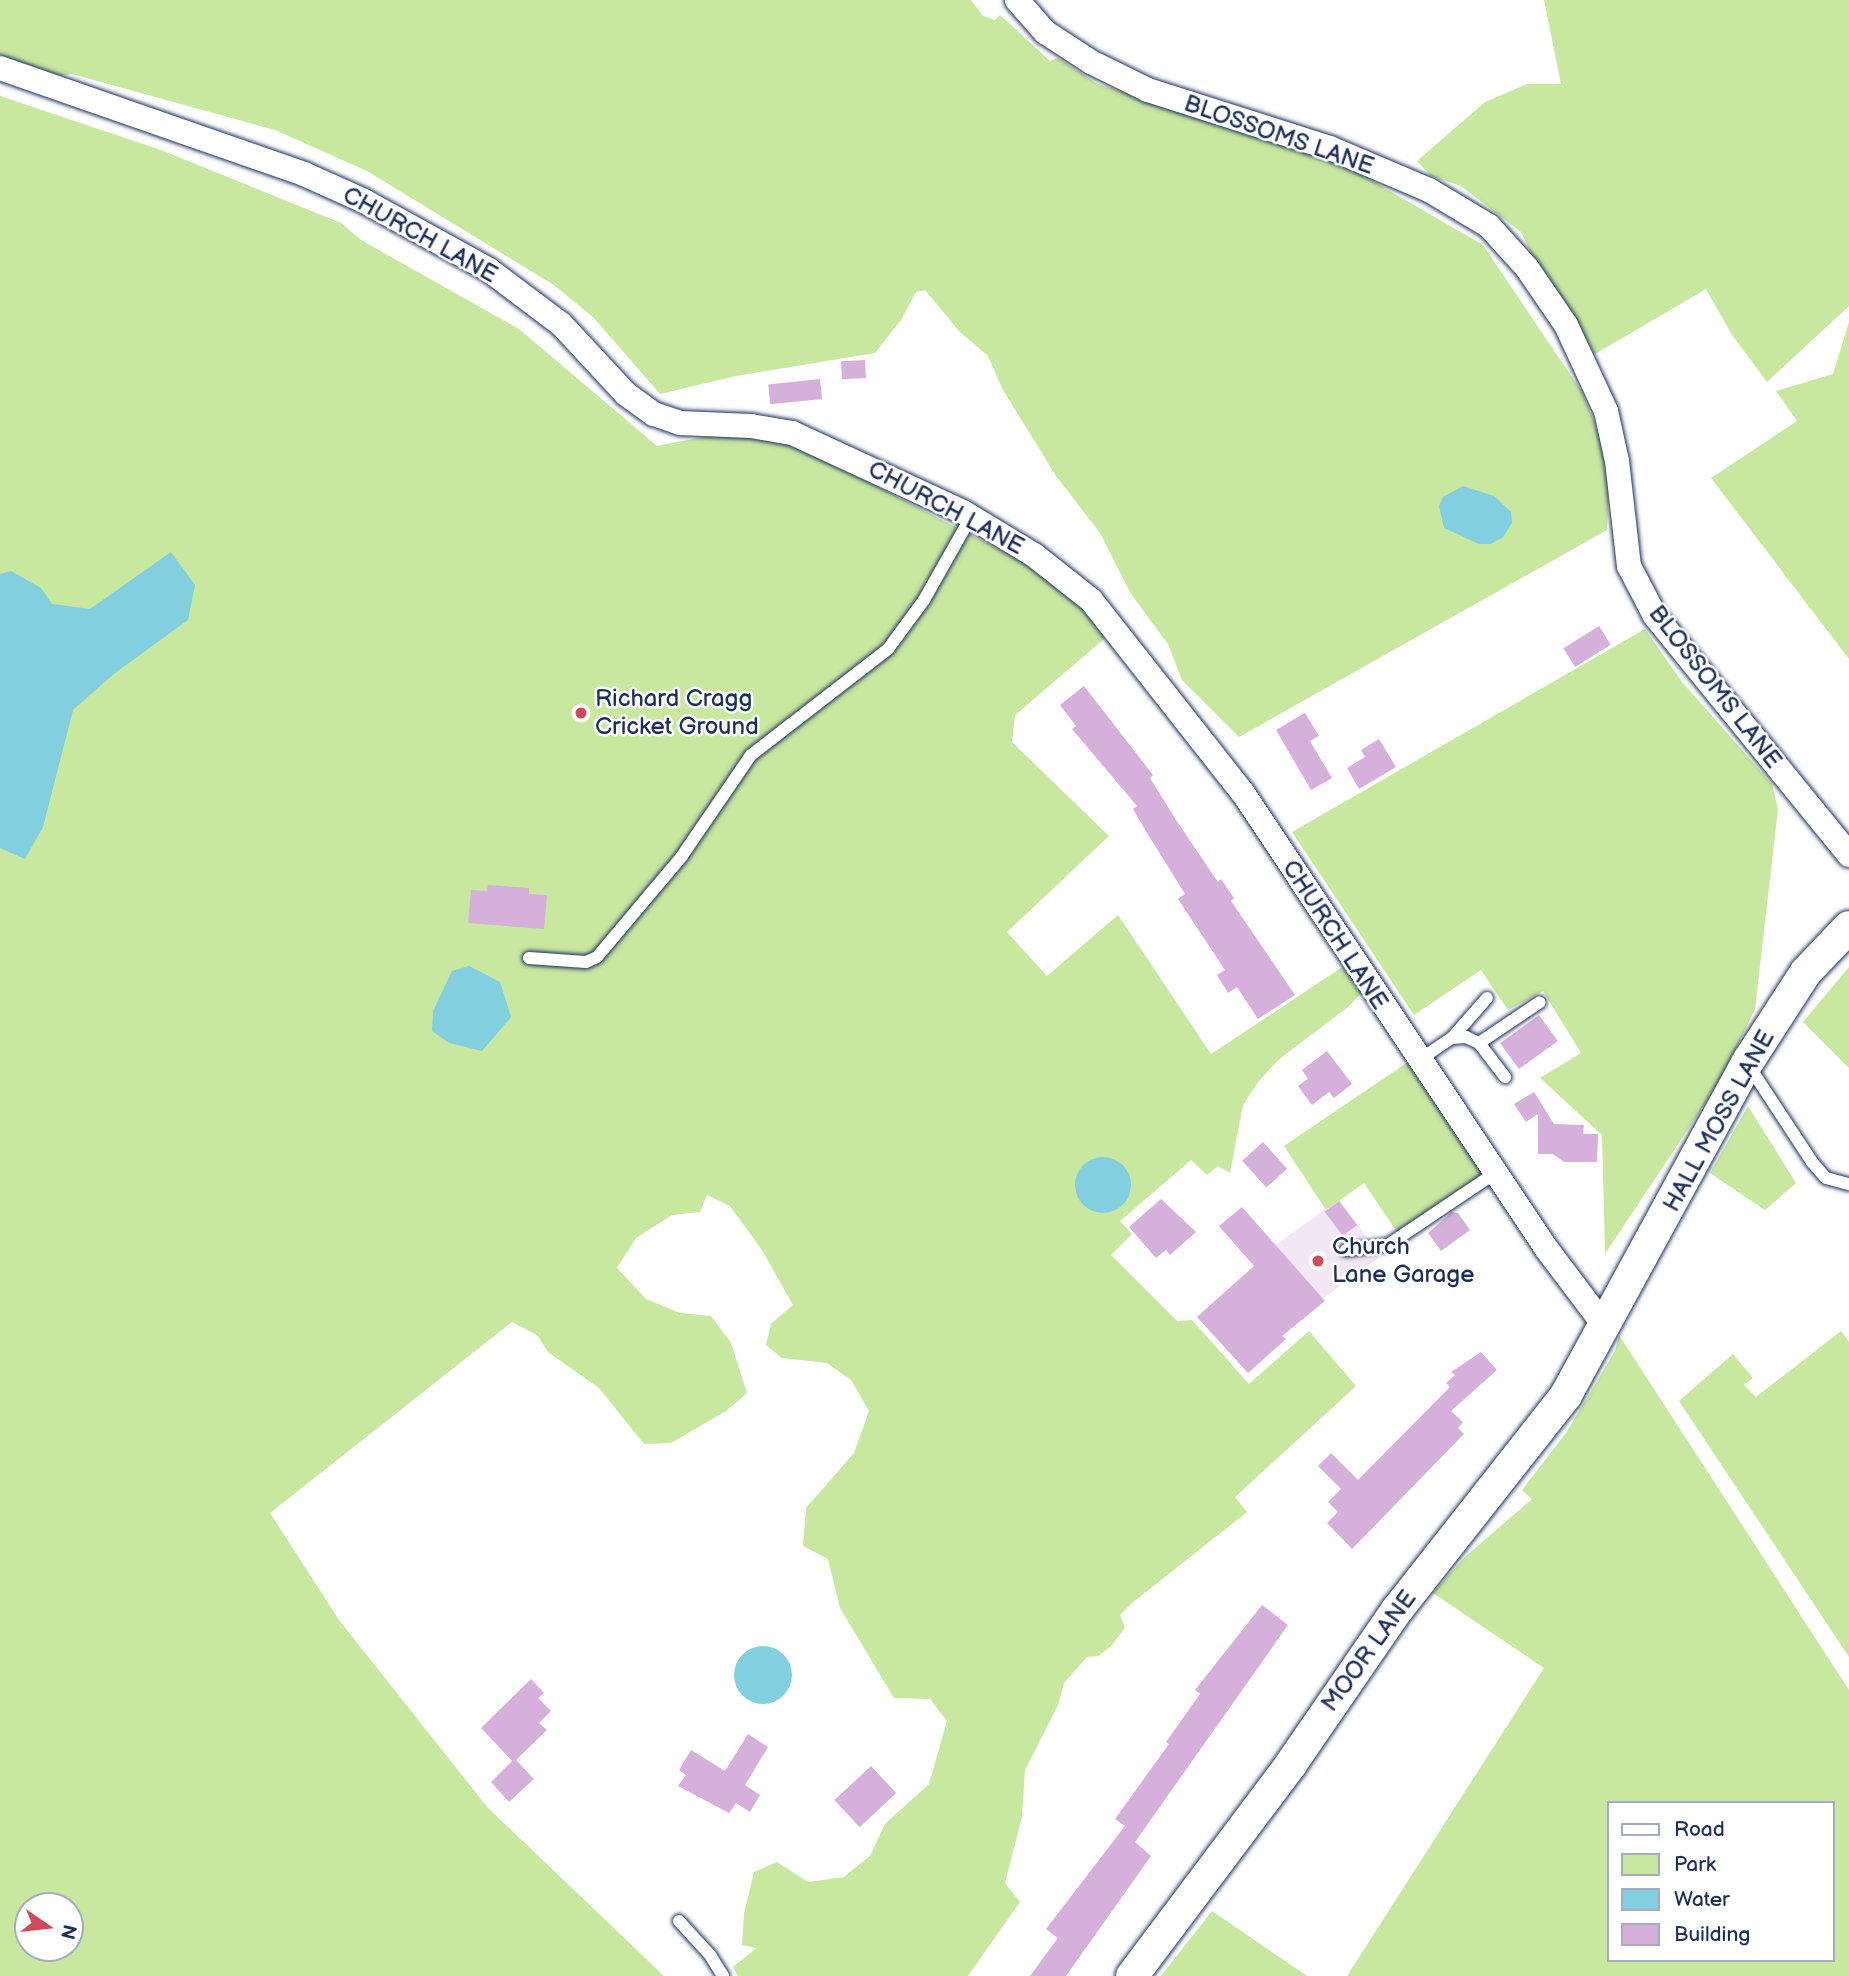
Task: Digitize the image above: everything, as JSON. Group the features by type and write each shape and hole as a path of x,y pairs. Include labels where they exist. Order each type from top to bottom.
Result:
{"street":[{"name":"BLOSSOMS LANE","path":"1017,0 1045,32 1091,62 1137,85 1234,120 1329,148 1429,190 1489,226 1527,268 1566,325 1606,411 1617,461 1629,566 1656,616 1849,856"},
{"name":"CHURCH LANE","path":"0,68 304,174 436,238 561,324 626,394 654,414 680,423 751,426 792,433 971,517 1034,555 1091,600 1158,680 1243,793 1495,1173 1604,1325"},
{"name":"HALL MOSS LANE","path":"1604,1325 1747,1063 1807,972 1849,927"},
{"name":"MOOR LANE","path":"1132,1976 1290,1764 1397,1610 1566,1395 1604,1325"}],"lane":[{"path":"529,958 586,961 606,948 634,909 682,856 751,755 894,642 946,565 971,517"},
{"path":"1419,1060 1452,1038 1488,998"},
{"path":"1479,1043 1540,1002"},
{"path":"1452,1038 1466,1037 1479,1043 1505,1077"},
{"path":"1747,1063 1805,1153 1845,1187"},
{"path":"1346,1250 1388,1245 1495,1173"},
{"path":"678,1921 710,1955 723,1976"}],"shaded area":[{"name":"Church Lane Garage","path":"1339,1199 1381,1256 1294,1319 1252,1262"}],"green space":[{"path":"0,0 971,0 983,16 995,20 1000,15 1050,61 1058,58 1098,84 1336,160 1483,245 1582,392 1603,443 1609,480 1607,530 1239,737 1182,680 1168,644 1131,594 1100,533 1056,476 1003,390 988,356 960,332 925,290 916,292 901,320 875,353 736,376 660,394 594,318 554,285 367,171 275,130 72,74 51,77 0,59"},
{"path":"1544,0 1849,0 1849,306 1767,382 1732,335 1706,289 1595,354 1544,280 1521,232 1461,186 1431,176 1417,161 1485,102 1527,84 1561,84"},
{"path":"0,96 161,150 341,223 361,240 519,329 657,446 719,434 789,441 1031,566 1074,595 1111,633 1015,715 1012,742 1109,836 1007,932 1047,976 1118,915 1211,1054 1347,964 1364,990 1348,1007 1278,1060 1258,1082 1243,1105 1230,1173 1218,1166 1207,1175 1191,1160 1120,1221 1132,1234 1111,1255 1177,1321 1192,1320 1249,1384 1309,1331 1356,1386 1235,1497 1247,1512 1132,1603 1120,1615 1125,1628 1111,1646 1098,1656 1087,1657 1064,1683 1058,1705 1025,1770 1022,1817 1005,1883 1020,1902 968,1976 738,1976 733,1967 757,1948 742,1945 744,1913 754,1872 777,1862 808,1882 844,1877 870,1856 885,1824 929,1784 947,1721 930,1699 894,1698 840,1608 828,1559 803,1546 806,1508 854,1453 869,1411 851,1380 827,1363 782,1358 766,1345 771,1324 793,1305 762,1250 730,1206 707,1195 700,1212 672,1215 636,1238 617,1268 646,1299 680,1313 711,1316 731,1343 747,1393 726,1411 671,1443 644,1444 599,1388 548,1352 537,1335 512,1322 270,1513 339,1620 488,1808 664,1976 0,1976"},
{"path":"1849,322 1849,659 1711,478 1797,421 1776,391 1833,374"},
{"path":"1645,629 1682,682 1772,784 1778,809 1755,1009 1722,1078 1605,1254 1602,1135 1540,1078 1581,1053 1543,991 1508,1010 1481,970 1414,1015 1292,832"},
{"path":"1849,967 1849,1068 1803,1022"},
{"path":"1411,1060 1487,1172 1399,1235 1364,1183 1326,1210 1284,1146"},
{"path":"1748,1106 1796,1183 1765,1210 1710,1173"},
{"path":"1841,1331 1849,1342 1849,1657 1679,1401 1733,1354 1753,1378 1744,1385 1756,1397"},
{"path":"1619,1335 1849,1690 1849,1976 1347,1976 1544,1668 1433,1593 1465,1557 1532,1499 1522,1490 1566,1433 1615,1351"},
{"path":"1212,1911 1307,1976 1161,1976"}],"water":[{"path":"1463,486 1494,496 1511,512 1512,523 1503,537 1491,544 1479,544 1444,528 1439,506 1443,497"},
{"path":"171,552 195,585 188,620 115,673 73,710 43,827 25,859 0,848 0,574 11,571 41,588 52,604 90,609"},
{"path":"469,966 500,982 511,1017 482,1051 449,1043 432,1031 433,1011 452,971"},
{"path":"1103,1157 1114,1159 1123,1165 1129,1174 1129,1196 1123,1205 1114,1211 1103,1213 1092,1211 1083,1205 1077,1196 1075,1185 1077,1174 1083,1165 1092,1159"},
{"path":"757,1646 769,1646 784,1654 792,1669 792,1681 784,1696 769,1704 757,1704 742,1696 734,1681 734,1669 742,1654"}],"building":[{"path":"865,360 866,378 842,379 841,361"},
{"path":"820,379 822,399 770,404 768,384"},
{"path":"1599,626 1611,645 1575,667 1563,648"},
{"path":"1084,686 1153,775 1150,778 1176,820 1218,882 1221,879 1234,898 1231,901 1295,995 1258,1019 1237,987 1228,993 1217,975 1225,970 1178,899 1185,894 1133,809 1137,806 1072,729 1076,726 1060,705"},
{"path":"1305,713 1319,736 1310,741 1332,778 1311,790 1276,730"},
{"path":"1379,739 1396,767 1359,789 1347,768 1365,757 1361,750"},
{"path":"488,885 529,888 529,894 547,895 544,929 468,923 471,890 487,891"},
{"path":"1539,1015 1558,1041 1519,1069 1500,1043"},
{"path":"1327,1051 1352,1084 1334,1098 1329,1092 1312,1105 1298,1086 1308,1079 1302,1070"},
{"path":"1534,1092 1554,1124 1584,1125 1583,1134 1598,1134 1597,1162 1564,1162 1553,1154 1538,1154 1538,1114 1526,1122 1514,1104"},
{"path":"1263,1142 1287,1169 1266,1187 1242,1161"},
{"path":"1161,1199 1196,1232 1170,1255 1166,1250 1156,1258 1129,1227"},
{"path":"1339,1201 1357,1225 1343,1236 1325,1212"},
{"path":"1242,1207 1325,1301 1282,1336 1286,1339 1248,1373 1197,1317 1254,1266 1219,1226"},
{"path":"1452,1212 1458,1213 1470,1230 1441,1251 1428,1233"},
{"path":"1481,1352 1497,1370 1451,1411 1463,1422 1458,1428 1464,1434 1352,1549 1327,1523 1338,1512 1328,1502 1341,1489 1318,1466 1331,1453 1358,1480 1450,1387 1446,1383 1455,1375 1451,1372"},
{"path":"1262,1605 1288,1625 1135,1842 1151,1856 1066,1976 1030,1976 1058,1938 1046,1929 1125,1826 1115,1819 1169,1744 1166,1742 1200,1694 1195,1690"},
{"path":"531,1679 544,1693 538,1698 551,1711 539,1723 547,1730 516,1760 534,1779 509,1802 491,1782 512,1761 481,1728"},
{"path":"748,1734 768,1747 745,1785 760,1795 750,1812 736,1803 729,1813 678,1786 686,1775 679,1770 691,1750 725,1771"},
{"path":"871,1766 896,1793 860,1827 834,1800"}],"place":[{"name":"Richard Cragg Cricket Ground","path":"581,713"},
{"name":"Church Lane Garage","path":"1318,1261"}]}
